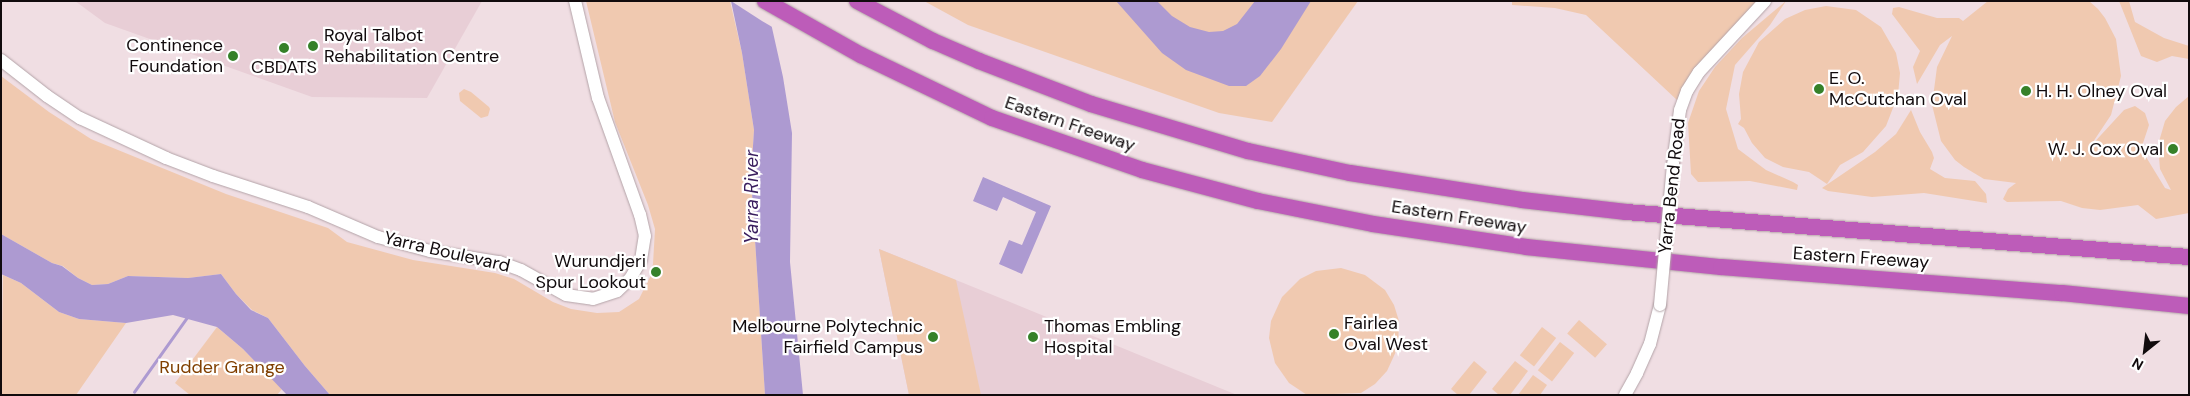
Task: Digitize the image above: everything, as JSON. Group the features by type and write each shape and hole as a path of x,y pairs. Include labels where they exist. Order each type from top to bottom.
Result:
{"highway":[{"name":"Eastern Freeway","path":"765,1 819,33 942,96 1028,132 1190,184 1326,215 1426,233 1573,253 2062,293 2189,306"},
{"name":"Eastern Freeway","path":"856,1 970,57 1091,104 1248,151 1350,173 1522,200 1626,212 2189,258"}],"main road":[{"name":"Yarra Boulevard","path":"1,60 47,96 80,118 114,136 174,161 308,207 378,237 430,251 499,262 521,270 566,295 593,299 617,291 630,279 641,260 645,236 640,215 600,105 575,1"},
{"name":"Yarra Bend Road","path":"1625,395 1638,373 1650,344 1660,305 1680,110 1699,72 1765,1"}],"shaded area":[{"name":"Royal Talbot Rehabilitation Centre","path":"75,1 482,1 427,98 312,97 105,23"},
{"path":"731,1 766,1 783,77 792,133 790,262 803,395 765,395 751,177 754,130 742,53"},
{"path":"1116,1 1157,1 1172,16 1190,27 1209,32 1223,31 1237,24 1255,1 1311,1 1281,49 1260,76 1246,86 1229,86 1186,70 1162,53"},
{"path":"983,177 1051,206 1022,274 999,264 1009,240 1022,245 1036,212 1003,197 997,211 973,201"},
{"path":"1,234 52,263 62,266 78,278 92,285 108,284 128,276 188,278 221,274 251,310 268,318 330,395 287,395 243,349 217,327 173,315 126,323 79,319 59,312 21,283 1,274"},
{"name":"Thomas Embling Hospital","path":"879,249 956,280 1237,395 909,395"}],"green space":[{"path":"586,1 730,1 742,53 754,130 751,177 765,395 330,395 268,318 252,310 236,294 221,274 188,278 128,276 108,284 92,285 78,278 63,266 52,263 1,234 1,76 49,112 91,139 226,194 328,228 347,242 413,260 495,273 514,279 553,302 571,309 597,313 619,312 639,299 650,277 653,264 655,229 648,205 615,122"},
{"path":"924,1 1358,1 1272,122 1219,113 968,25"},
{"path":"1512,1 1765,1 1677,100 1586,15 1555,8 1512,5"},
{"path":"1786,1 1770,25 1735,65 1726,109 1738,149 1766,170 1798,185 1797,190 1750,181 1698,182 1691,174 1688,123 1699,91 1715,67 1742,38"},
{"name":"H. H. Olney Oval","path":"1988,1 2089,1 2098,9 2116,39 2121,76 2111,115 2089,148 2124,110 2135,106 2145,113 2149,125 2142,146 2143,152 2165,188 2171,190 2160,169 2158,145 2165,121 2176,107 2189,96 2189,213 2156,219 2138,205 2100,210 2082,208 2061,201 2007,202 2003,199 2008,189 2016,183 1984,179 1955,160 1941,141 1932,105 1937,67 1952,36 1940,45 1917,84 1913,67 1920,51 1892,14 1893,8 1899,7 1937,18 1959,18 1963,21"},
{"path":"2119,1 2129,1 2135,22 2164,38 2189,46 2189,59 2172,56 2157,62 2141,56"},
{"name":"E. O. McCutchan Oval","path":"1826,6 1856,10 1881,27 1896,53 1900,73 1898,95 1886,126 1863,152 1840,165 1827,184 1809,172 1783,167 1765,158 1752,143 1744,128 1738,124 1741,119 1739,94 1743,72 1759,42 1785,19 1805,10"},
{"path":"464,89 471,92 489,107 488,116 481,118 460,101 459,93"},
{"path":"1911,110 1934,158 1930,169 1945,178 1975,181 1986,194 1987,203 1924,193 1872,197 1828,191 1822,188 1875,152 1896,134"},
{"name":"Melbourne Polytechnic Fairfield Campus","path":"879,249 956,280 981,395 909,395"},
{"name":"Fairlea Oval West","path":"1341,268 1365,275 1385,290 1394,305 1399,321 1398,347 1387,371 1375,384 1361,393 1307,395 1289,383 1275,363 1269,338 1271,321 1282,297 1300,279 1316,271"},
{"path":"3,275 21,283 59,312 79,319 126,323 76,395 1,395"},
{"path":"1579,320 1607,344 1595,358 1567,334"},
{"name":"Rudder Grange","path":"217,327 243,349 282,389 277,395 190,395 175,383"},
{"path":"1542,327 1556,338 1534,366 1520,355"},
{"path":"1560,342 1574,353 1552,381 1538,370"},
{"path":"1474,361 1487,372 1469,395 1458,395 1451,389"},
{"path":"1515,361 1528,371 1510,395 1499,395 1492,389"},
{"path":"1533,375 1547,385 1540,395 1518,395"}],"pier":[{"path":"731,1 769,1 774,28 762,21"}],"waterway":[{"path":"134,392 188,316"}],"place":[{"name":"Royal Talbot Rehabilitation Centre","path":"313,46"},
{"name":"CBDATS","path":"284,48"},
{"name":"Continence Foundation","path":"233,56"},
{"name":"E. O. McCutchan Oval","path":"1819,89"},
{"name":"H. H. Olney Oval","path":"2026,91"},
{"name":"W. J. Cox Oval","path":"2173,149"},
{"name":"Wurundjeri Spur Lookout","path":"656,272"},
{"name":"Fairlea Oval West","path":"1334,334"},
{"name":"Melbourne Polytechnic Fairfield Campus","path":"933,337"},
{"name":"Thomas Embling Hospital","path":"1033,337"}],"water label":[{"name":"Yarra River","path":"752,197"}]}
